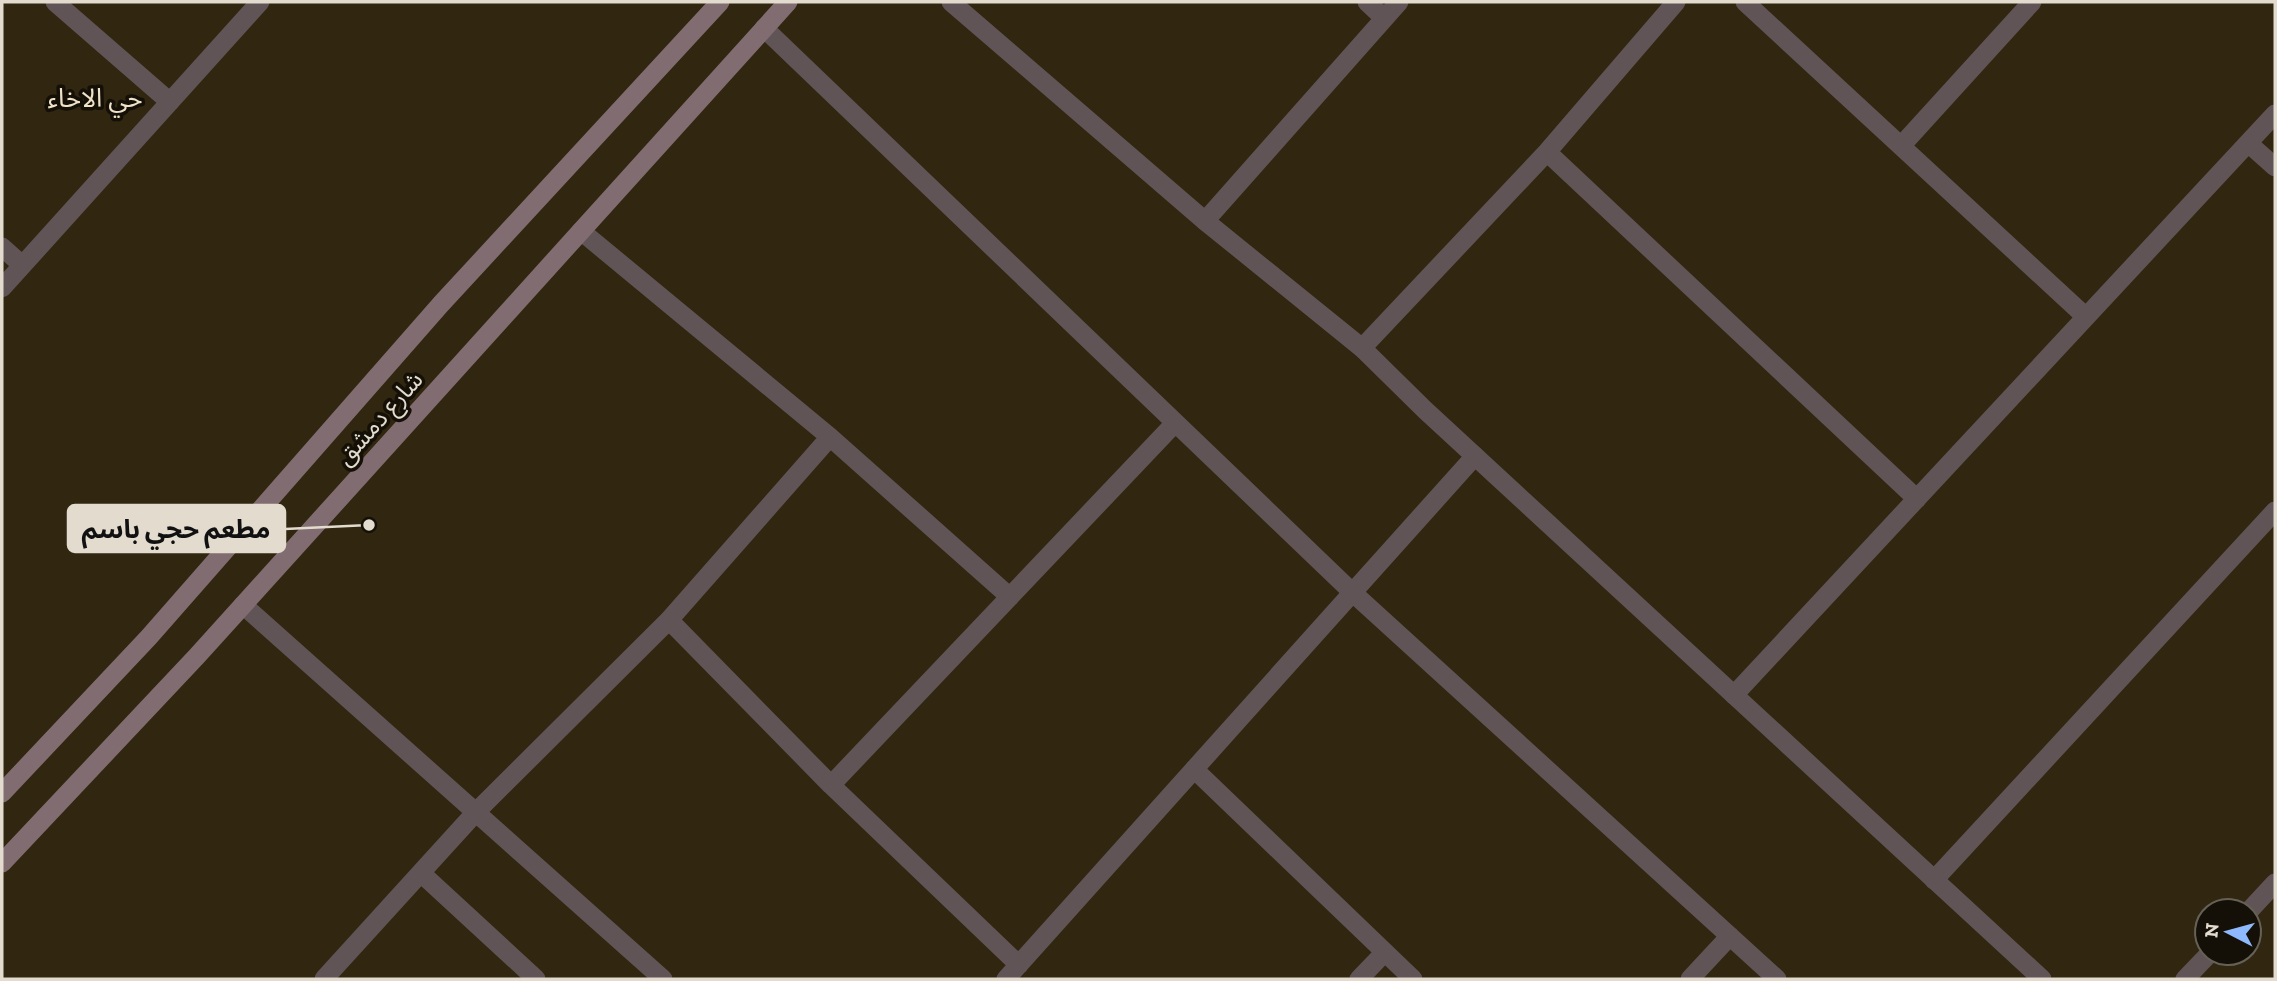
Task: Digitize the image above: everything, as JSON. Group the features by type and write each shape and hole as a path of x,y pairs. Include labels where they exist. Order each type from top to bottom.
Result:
{"main road":[{"name":"شارع دمشق","path":"2,793 149,637 441,304 720,2"},
{"name":"شارع دمشق","path":"2,863 243,605 788,2"}],"street":[{"path":"55,2 170,102"},
{"path":"2,288 260,2"},
{"path":"950,2 1205,221 1362,348 1475,456 2042,979"},
{"path":"1367,2 1384,18"},
{"path":"1205,221 1399,2"},
{"path":"1362,348 1547,152 1676,2"},
{"path":"1745,2 2086,317"},
{"path":"1901,146 2032,2"},
{"path":"764,28 1352,592 1777,979"},
{"path":"1734,695 2275,114"},
{"path":"2248,143 2275,167"},
{"path":"1547,152 1917,499"},
{"path":"580,232 830,437 1010,597"},
{"path":"2,247 22,265"},
{"path":"831,785 1175,423"},
{"path":"324,979 476,813 670,620 830,437"},
{"path":"670,620 1012,972 1475,456"},
{"path":"1934,880 2275,510"},
{"path":"243,605 663,979"},
{"path":"1194,769 1413,979"},
{"path":"421,873 536,979"},
{"path":"2262,897 2275,883"},
{"path":"1690,979 1730,936"},
{"path":"1359,979 1385,953"}],"place":[{"name":"مطعم حجي باسم","path":"369,525"}],"district":[{"name":"حي الاخاء","path":"95,98"}]}
